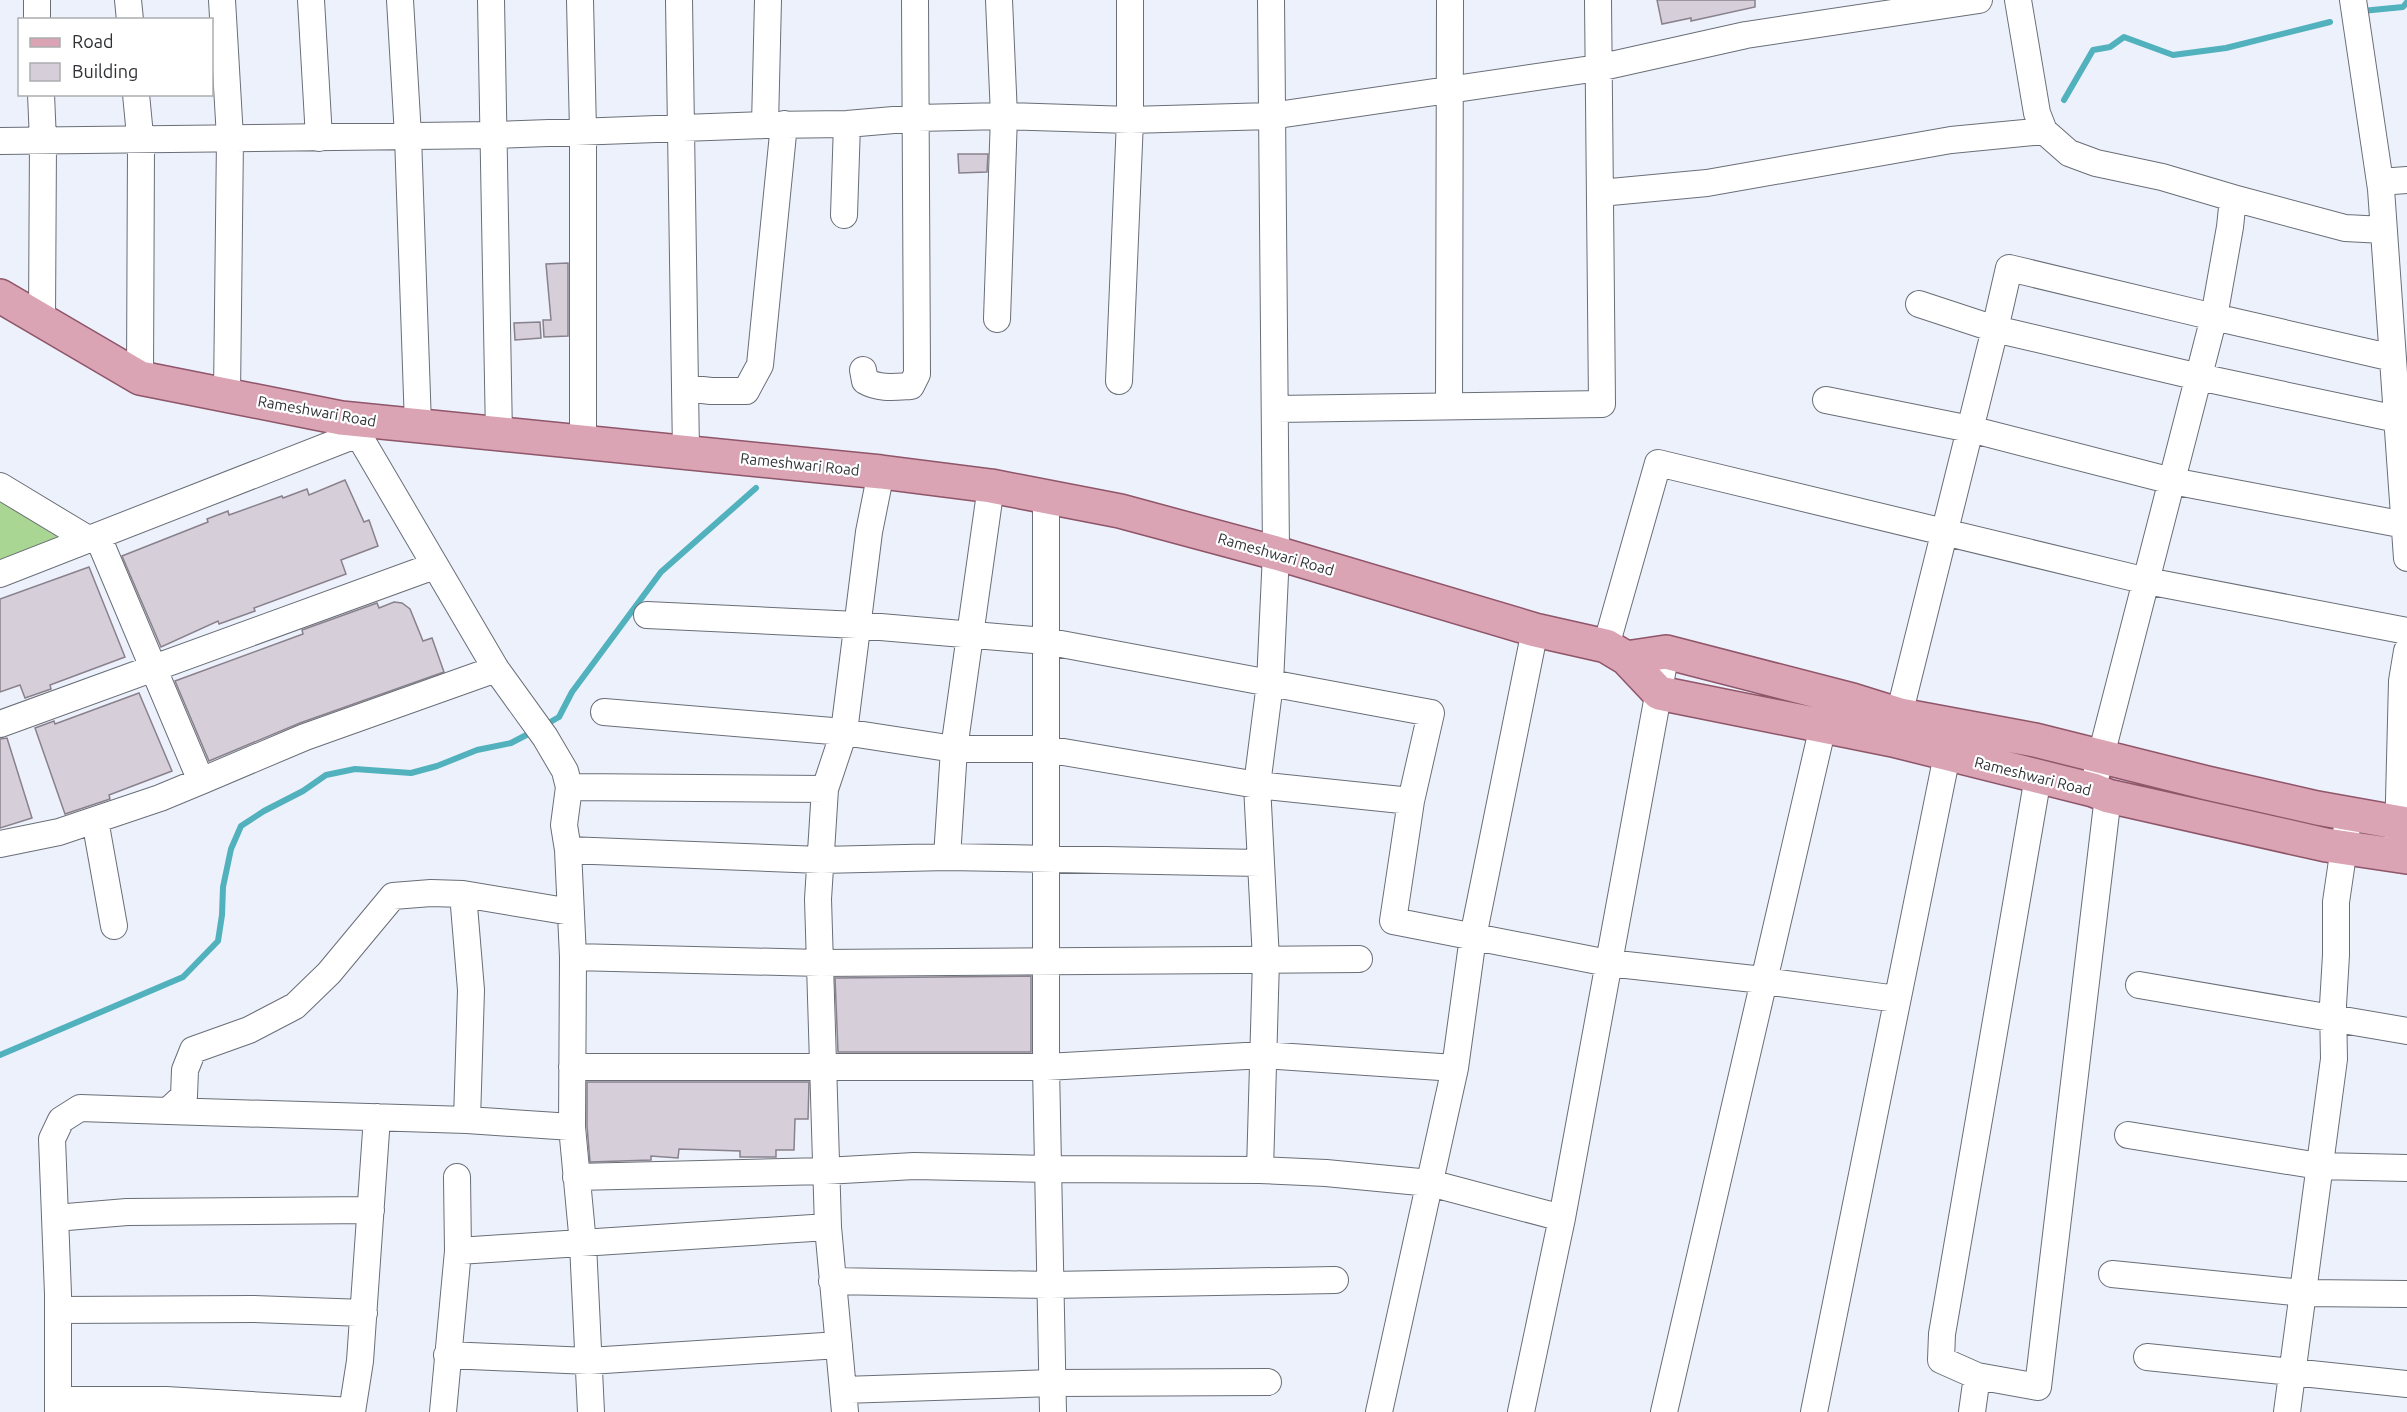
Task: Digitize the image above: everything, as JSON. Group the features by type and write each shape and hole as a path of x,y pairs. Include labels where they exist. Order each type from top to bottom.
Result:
{"main road":[{"name":"Rameshwari Road","path":"0,296 140,378 341,418 365,427 418,425 881,472 991,486 1120,510 1616,652"},
{"path":"1616,652 1666,652 1852,700 1896,728 2035,740 2218,786 2403,823"},
{"path":"1616,652 1659,693"},
{"name":"Rameshwari Road","path":"1659,693 1823,726 1896,728 1947,755 2343,848 2402,857"}],"street":[{"path":"37,0 38,18"},
{"path":"128,0 130,18"},
{"path":"222,0 230,138 227,395"},
{"path":"310,0 319,138"},
{"path":"400,0 408,136 418,425"},
{"path":"491,0 499,435"},
{"path":"580,0 583,131 584,443"},
{"path":"679,0 686,452"},
{"path":"685,388 746,391 760,365 775,124 768,0"},
{"path":"863,370 865,381 874,386 911,386 917,374 915,0"},
{"path":"997,319 1004,116 999,0"},
{"path":"1119,381 1130,120 1130,0"},
{"path":"1260,1170 1266,960 1257,785 1270,683 1276,553 1271,0"},
{"path":"1449,406 1450,0"},
{"path":"1276,409 1602,404 1598,0"},
{"path":"0,141 494,135 681,126 847,124 916,118 1004,116 1130,120 1271,116 1598,68 1746,35 1979,0"},
{"path":"2018,0 2037,113 2044,131 2069,153 2096,163 2162,177 2345,228 2384,230"},
{"path":"2355,1 2380,182 2392,358 2402,419 2407,558"},
{"path":"41,96 42,320"},
{"path":"136,96 140,139 140,378"},
{"path":"844,216 847,124"},
{"path":"1600,193 1707,183 1951,140 2044,131"},
{"path":"2380,182 2407,180"},
{"path":"2038,777 1942,1334 1941,1360 1977,1376 2038,1387 2101,793 2101,756 2214,317 2233,198"},
{"path":"1896,728 2009,268 2392,358"},
{"path":"1919,304 1995,329 2199,377 2402,419"},
{"path":"1826,400 1970,429 2172,481 2406,537"},
{"path":"0,574 365,427 434,566 496,669 539,728 565,771 570,787 564,825 568,850 573,957 572,1127 583,1244 591,1412"},
{"path":"1616,652 1658,463 2147,581 2407,631"},
{"path":"881,472 869,532 844,732 825,789 818,899 825,1171 832,1281 844,1401 1053,1383 1268,1382"},
{"path":"0,486 93,538 154,669 201,781"},
{"path":"947,857 954,749 991,486"},
{"path":"1046,498 1045,961 1053,1412"},
{"path":"0,724 434,566"},
{"path":"647,615 857,625 1045,641 1431,713 1411,801 1393,921 1608,963 1763,980 1897,999"},
{"path":"1379,1412 1455,1068 1473,937 1535,630"},
{"path":"2402,857 2404,681 2407,651"},
{"path":"1521,1412 1562,1218 1666,652"},
{"path":"0,844 58,832 95,820 201,781 305,737 496,669"},
{"path":"603,712 844,732 954,749 1046,749 1257,785 1411,801"},
{"path":"1664,1412 1823,726"},
{"path":"1814,1412 1947,755"},
{"path":"570,787 825,789"},
{"path":"2287,1412 2334,1059 2336,902 2349,813"},
{"path":"95,820 114,926"},
{"path":"568,850 821,860 947,857 1260,863"},
{"path":"168,1111 184,1096 185,1070 193,1050 249,1030 295,1006 329,973 393,896 431,893 463,894 571,912"},
{"path":"463,894 471,990 467,1120"},
{"path":"573,957 820,963 1359,959"},
{"path":"2139,985 2407,1032"},
{"path":"572,1067 1046,1067 1264,1054 1455,1068"},
{"path":"377,1117 360,1361 352,1412 166,1400 58,1406 58,1310 52,1139 61,1120 80,1108 168,1111 377,1117 467,1120 572,1127"},
{"path":"2128,1135 2319,1166 2407,1168"},
{"path":"576,1177 825,1171 914,1166 1260,1170 1326,1173 1430,1183 1562,1218"},
{"path":"444,1412 447,1355 458,1251 457,1177"},
{"path":"55,1218 127,1212 371,1210"},
{"path":"458,1251 828,1227"},
{"path":"2112,1274 2303,1293 2407,1294"},
{"path":"832,1281 1050,1285 1335,1280"},
{"path":"58,1310 253,1309 364,1313"},
{"path":"447,1355 589,1361 839,1345"},
{"path":"2147,1357 2292,1370 2407,1384"},
{"path":"1972,1412 1977,1376"}],"green space":[{"path":"0,494 72,536 0,562"}],"building":[{"path":"1657,0 1755,0 1755,7 1691,21 1691,18 1662,24"},
{"path":"958,154 988,154 987,172 959,173"},
{"path":"568,263 568,336 544,337 543,320 551,320 546,264"},
{"path":"540,322 541,338 515,340 514,323"},
{"path":"345,480 364,522 369,520 378,546 341,560 346,574 254,608 255,611 219,624 218,621 161,647 122,556 208,522 207,519 228,511 229,515 307,489 309,495"},
{"path":"89,567 125,657 50,685 51,689 25,698 20,685 0,692 0,599"},
{"path":"394,602 402,603 410,609 423,641 432,638 444,672 300,723 209,761 175,681 303,634 302,630 377,603 379,608"},
{"path":"139,693 172,771 109,795 110,799 65,814 35,728 54,721 55,724"},
{"path":"7,738 32,818 0,828 0,739"},
{"path":"1031,976 1031,1052 838,1052 835,978"},
{"path":"587,1082 809,1082 808,1119 795,1119 794,1150 776,1150 776,1157 740,1157 740,1151 679,1149 678,1158 651,1156 651,1160 590,1162"}],"waterway":[{"path":"2362,11 2403,7 2407,2"},
{"path":"2064,100 2093,50 2110,47 2124,37 2173,55 2226,48 2330,22"},
{"path":"545,725 559,717 572,692 661,572 756,488"},
{"path":"0,1055 183,977 218,941 223,887 231,849 241,826 264,811 303,791 326,775 355,769 411,773 437,766 477,750 511,743 534,731"}]}
